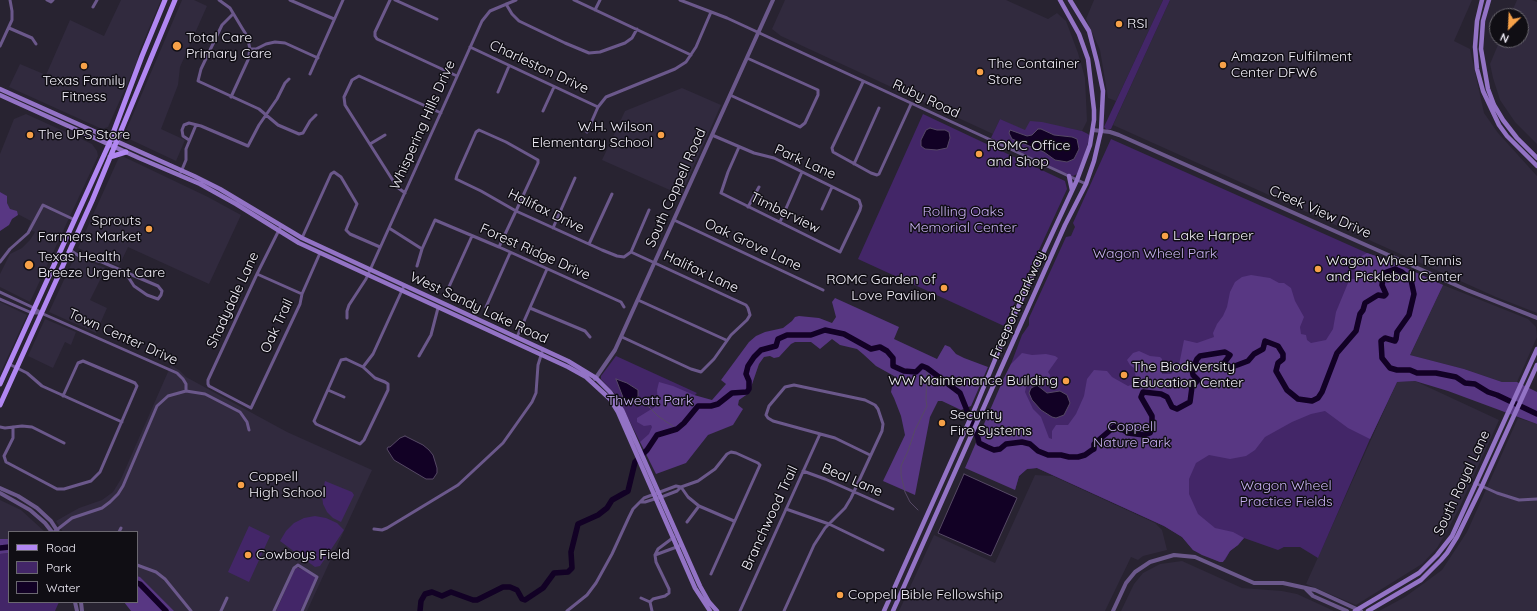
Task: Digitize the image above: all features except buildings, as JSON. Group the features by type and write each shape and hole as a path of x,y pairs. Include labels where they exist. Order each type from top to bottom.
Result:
{"main road":[{"path":"0,384 109,144 166,0"},
{"path":"0,404 82,224 175,0"},
{"name":"Freeport Parkway","path":"893,611 1064,227 1086,184 1094,161 1101,131 1103,91 1089,31 1070,0"},
{"path":"1482,0 1475,36 1475,59 1477,72 1486,101 1499,125 1513,142 1537,166"},
{"path":"1489,0 1483,21 1482,36 1484,70 1488,89 1503,120 1517,138 1537,158"},
{"name":"Freeport Parkway","path":"884,611 964,434 1006,333 1077,180 1087,153 1093,130 1094,110 1088,59 1079,34 1062,1"},
{"path":"1477,72 1484,70"},
{"path":"133,81 140,84"},
{"name":"West Sandy Lake Road","path":"0,89 215,186 251,211"},
{"name":"West Sandy Lake Road","path":"0,95 200,184 251,211 279,228 299,243 320,253 404,286 542,349 584,370 595,380 610,399 647,464 675,536 700,586 717,611"},
{"path":"33,110 36,105"},
{"path":"52,119 56,118 63,121 70,120"},
{"path":"1513,142 1517,138"},
{"path":"110,157 126,152"},
{"path":"1069,176 1072,190"},
{"path":"82,224 80,218 85,204 86,195"},
{"path":"71,248 72,239 78,226 75,220"},
{"path":"1056,224 1064,227"},
{"name":"West Sandy Lake Road","path":"279,228 369,272 402,291 595,380"},
{"path":"1006,333 1016,336"},
{"name":"South Royal Lane","path":"1357,610 1408,581 1422,570 1437,555 1454,532 1537,349"},
{"path":"993,364 1002,368"},
{"name":"South Royal Lane","path":"1368,611 1414,586 1442,560 1457,538 1537,365"},
{"path":"1528,368 1526,375 1529,382"},
{"name":"West Sandy Lake Road","path":"634,441 643,468 658,495"},
{"path":"916,539 923,543"},
{"name":"West Sandy Lake Road","path":"680,546 695,588 710,611"},
{"path":"1437,555 1442,560"},
{"path":"897,583 904,586"}],"street":[{"path":"0,46 9,28 13,15 10,0"},
{"path":"46,0 51,2 53,0"},
{"path":"94,7 97,0"},
{"path":"219,0 227,6 247,36 250,49 248,60 231,97"},
{"path":"290,0 334,19"},
{"path":"310,74 343,0"},
{"path":"390,0 375,32 375,36 378,39 457,76"},
{"path":"395,0 437,19"},
{"name":"Whispering Hills Drive","path":"346,318 352,299 364,284 440,113 486,15 490,11 516,0"},
{"path":"574,0 691,55"},
{"path":"595,10 600,0"},
{"name":"Ruby Road","path":"680,0 758,33 1086,184"},
{"name":"South Coppell Road","path":"595,380 613,355 622,337 773,0"},
{"path":"506,4 512,14 519,21 589,53 600,52 625,43 632,38 637,29"},
{"path":"587,132 602,100 610,94 675,69 686,62 691,55 711,12"},
{"path":"233,14 222,25 201,69 198,81 259,109 278,125 302,134 310,121 316,115"},
{"path":"9,28 32,38 36,44"},
{"path":"250,49 256,49 266,44 275,42 285,43 318,58"},
{"name":"Charleston Drive","path":"470,47 598,107"},
{"path":"1088,59 1096,57"},
{"path":"730,94 800,127 805,123 818,95 818,90 747,58"},
{"path":"498,92 509,66"},
{"path":"405,193 397,187 344,103 344,97 352,80 356,77 363,77 440,113"},
{"path":"189,140 183,136 182,130 184,125 189,123 196,124 248,146 259,125 277,100 285,83 289,80"},
{"path":"863,82 832,148 833,152 871,173 877,175 879,174 911,104"},
{"path":"543,111 554,87"},
{"path":"854,164 879,108"},
{"path":"180,175 186,160 186,149 196,124"},
{"name":"Halifax Drive","path":"516,211 538,160 506,142 479,130 476,132 457,174 456,179 459,182 480,190 516,211 617,256 624,257 631,252"},
{"name":"Creek View Drive","path":"1093,130 1119,135 1461,287 1537,318"},
{"path":"370,144 384,135"},
{"name":"Park Lane","path":"712,135 760,155 774,158 860,200 861,206 840,252"},
{"name":"Timberview","path":"739,147 721,193 840,252"},
{"path":"302,238 334,172 341,177 357,204 346,230 350,234 380,247"},
{"path":"780,222 802,172"},
{"path":"553,228 576,178"},
{"path":"748,207 758,186"},
{"path":"822,209 832,187"},
{"path":"589,244 612,194"},
{"path":"0,262 10,248 28,233 43,205 75,220"},
{"path":"631,252 649,210"},
{"path":"499,247 516,211"},
{"name":"Forest Ridge Drive","path":"422,249 435,220 621,302 624,307"},
{"name":"Oak Grove Lane","path":"674,220 823,290"},
{"name":"Shadydale Lane","path":"251,408 208,384 208,380 279,228"},
{"path":"389,228 422,249 417,266"},
{"path":"448,289 472,236"},
{"path":"71,248 79,256 102,262 158,286 162,291 161,295 158,299 147,295 134,286 125,272"},
{"name":"Halifax Lane","path":"631,252 746,305 750,311 750,315 747,320 726,340"},
{"name":"Oak Trail","path":"251,408 300,304 302,294 320,253"},
{"path":"486,307 510,253"},
{"path":"514,343 547,270"},
{"path":"257,274 302,294"},
{"path":"363,367 373,354 404,286"},
{"name":"Town Center Drive","path":"0,292 41,313"},
{"name":"Town Center Drive","path":"0,299 41,313 178,372 186,384 186,391"},
{"path":"622,337 691,369 701,372 714,359 726,340 638,300"},
{"path":"419,356 425,348 432,332 438,308"},
{"path":"530,308 585,331 590,337"},
{"path":"374,529 382,530 387,528 458,485 503,443 532,402 536,393 542,349"},
{"path":"346,359 363,367 375,378 388,384 388,390 362,443 357,444 314,422 341,360 346,359"},
{"path":"13,427 13,438 4,456 6,462 31,474 52,487 64,489 86,484 96,478 137,389 135,383 84,361 80,362 63,396"},
{"path":"9,364 27,373 37,383 122,422"},
{"path":"784,611 811,550 820,534 845,508 854,491 870,455 883,424 878,409 875,405 864,400 794,385 788,386 780,392 769,406 766,416 778,423 835,438 870,455"},
{"path":"328,390 344,397"},
{"path":"55,531 77,516 102,508 118,494 157,406 168,396 186,391 205,394 240,412 247,422 248,430"},
{"path":"0,427 32,427 64,443"},
{"name":"Branchwood Trail","path":"740,611 820,434"},
{"path":"567,611 587,595 596,583 612,554 633,509 644,498 677,491 681,486 698,481 716,469 727,454 731,452 760,465 711,574"},
{"name":"Beal Lane","path":"803,471 854,491 893,509"},
{"path":"1475,483 1519,500 1537,499"},
{"path":"681,486 688,497 699,506 734,521"},
{"path":"0,488 18,496 37,508 47,518 55,531"},
{"path":"0,493 30,510 55,531"},
{"path":"687,522 699,506"},
{"path":"786,509 829,524 883,550"},
{"path":"650,602 653,599 665,596 669,593 669,589 656,562 655,555 658,549 675,536"},
{"path":"655,555 680,546"},
{"path":"1113,611 1126,583 1135,572 1150,562 1174,555 1195,557 1254,583 1283,583 1315,590 1357,610"},
{"path":"138,565 147,568 163,577 191,611"},
{"path":"274,611 294,568 298,565 317,577 302,611"},
{"path":"1305,589 1313,596 1348,611"},
{"path":"221,611 227,598"},
{"path":"641,598 650,602"},
{"path":"650,602 652,611"}],"shaded area":[{"path":"121,0 161,0 139,52 137,62 108,127 102,129 9,87 20,64 46,75 70,20 104,36"},
{"path":"182,0 194,0 207,6 180,67 178,85 161,129 185,140 176,161 125,137 125,133"},
{"path":"785,0 1006,0 1048,19 1057,13 1066,21 1078,53 1085,78 1087,121 1082,131 1063,127 1025,131 1000,119 993,134 781,36 772,29"},
{"path":"1094,0 1163,0 1116,101 1108,98 1100,50 1086,19"},
{"path":"1170,0 1472,0 1454,41 1470,49 1484,113 1498,133 1537,176 1537,313 1496,297 1113,125"},
{"path":"1517,0 1532,0 1537,2 1537,144 1515,122 1500,100 1490,64 1497,48 1529,48 1529,8 1514,8"},
{"name":"W.H. Wilson Elementary School","path":"682,88 721,105 681,195 602,160 625,111"},
{"path":"26,114 92,144 97,151 98,156 30,302 0,287 0,274 10,254 22,248 35,232 28,229 31,221 10,210 6,203 5,195 0,192 0,154 14,119"},
{"path":"120,155 208,197 241,215 209,284 128,247 119,266 78,248"},
{"path":"75,256 106,268 90,300 107,308 96,333 49,312"},
{"path":"1443,285 1528,319 1536,327 1537,337 1517,382 1502,382 1464,369 1410,355"},
{"path":"0,302 27,315 0,374"},
{"path":"45,319 76,332 71,345 65,342 53,368 28,356"},
{"name":"Coppell High School","path":"171,365 186,377 287,432 372,470 307,611 174,611 138,576 138,531 62,531 56,521 79,508 102,500 113,492 121,479"},
{"path":"1415,381 1499,420 1458,511 1437,548 1422,564 1356,605 1306,584 1397,382"},
{"path":"1518,418 1537,424 1537,611 1379,611 1405,597 1442,570 1467,532"},
{"path":"1035,475 1053,476 1155,523 1162,530 1167,550 1143,556 1138,560 1131,557 1105,611 899,611 934,535 995,563"},
{"path":"0,500 21,510 44,531 8,531 8,539 0,539"},
{"path":"1182,561 1242,588 1282,591 1297,594 1334,611 1121,611 1134,584 1143,573 1160,564"}],"green space":[{"path":"1163,0 1170,0 1111,129 1107,130 1104,127"},
{"name":"Rolling Oaks Memorial Center","path":"923,114 1065,181 1067,189 1004,326 858,259"},
{"path":"1000,119 1025,130 1030,121 1042,122 1082,131 1088,134 1090,136 1077,174 1073,176 1064,173 991,138"},
{"path":"1111,139 1367,253 1393,262 1443,285 1370,439 1318,558 1300,547 1284,547 1278,550 1244,538 1230,551 1225,560 1220,562 1193,550 1182,537 1164,526 1037,468 1027,469 1019,476 1015,490 1003,380 1022,335 1029,325 1029,318 1066,237 1071,236 1075,227 1073,223"},
{"path":"0,192 7,196 7,203 10,209 17,211 18,215 12,219 9,225 0,231"},
{"name":"Coppell Nature Park","path":"1367,253 1393,262 1443,285 1410,355 1464,369 1502,382 1517,382 1537,392 1537,424 1448,391 1415,381 1397,382 1370,439 1348,428 1325,411 1311,414 1292,422 1265,437 1255,450 1246,456 1230,459 1209,455 1196,463 1189,479 1189,494 1198,514 1215,528 1233,532 1244,538 1230,551 1223,562 1202,555 1193,550 1182,537 1164,526 1037,468 1027,469 1019,476 1015,490 965,468 1003,380 1011,364 1022,353 1032,355 1046,354 1058,358 1048,372 1050,375 1049,379 1047,380 1033,377 1027,383 1025,392 1033,409 1041,417 1049,438 1052,439 1052,431 1056,425 1068,425 1076,414 1084,396 1087,379 1094,370 1107,371 1112,377 1128,386 1137,383 1134,368 1127,360 1133,353 1139,351 1150,356 1160,357 1162,359 1162,374 1171,374 1179,365 1184,340 1197,343 1214,337 1213,333 1227,307 1230,292 1235,282 1242,277 1251,275 1270,278 1279,283 1284,283 1291,288 1295,301 1304,317 1300,327 1301,334 1306,335 1307,340 1311,343 1326,340 1333,329 1336,312 1348,283 1351,279 1356,279 1356,272 1353,266 1358,258"},
{"path":"835,298 899,327 894,339 937,359 945,345 950,347 956,354 988,367 971,406 961,410 942,401 938,401 930,417 915,495 883,481 905,435 901,416 891,392 894,376 876,366 857,349 840,345 832,339 820,349 811,342 795,342 791,344 779,357 764,357 759,364 749,393 739,400 738,405 743,409 733,425 708,435 686,463 656,474 640,442 649,434 652,427 651,425 644,426 637,422 637,418 658,405 657,390 659,382 712,400 726,384 721,380 749,342 756,336 765,332 783,328 795,317 799,316 819,318 832,323 836,317 832,302"},
{"name":"Thweatt Park","path":"616,356 697,393 644,444 640,442 617,396 601,379 601,376"},
{"path":"325,481 352,492 354,495 341,522 333,518 327,512 323,504 322,495"},
{"path":"315,516 326,518 337,523 344,530 320,566 315,567 280,541 286,531 294,523 304,518"},
{"path":"249,526 270,536 249,582 228,572"},
{"path":"0,539 8,539 8,553 0,554"},
{"path":"8,553 8,603 59,603 55,611 0,611 0,554"},
{"path":"296,567 317,576 300,611 276,611"},
{"path":"138,576 174,611 131,611 125,603 138,603"}],"water":[{"path":"930,128 949,132 950,138 947,148 937,150 925,149 921,146 921,140 926,130"},
{"path":"1038,129 1054,135 1077,139 1079,149 1074,159 1067,162 1055,160 1044,152 1012,139 1009,133 1010,130 1027,136 1032,135"},
{"path":"616,379 627,383 638,390 638,396 635,401 629,403 624,400"},
{"path":"1037,385 1047,393 1060,391 1067,395 1070,403 1064,415 1056,418 1052,417 1041,410 1032,400 1029,393 1031,388"},
{"path":"405,436 423,445 433,455 437,473 433,479 426,479 394,460 392,457 387,449 388,447"},
{"path":"964,474 1017,498 991,556 938,533"}],"waterway":[{"path":"420,611 421,601 425,594 432,592 442,596 451,592 477,600 503,587 510,587 517,590 522,599 525,600 543,588 554,573 568,572 572,568 571,552 578,524 598,515 607,508 612,500 628,491 635,462 647,450 657,435 677,429 698,406 711,406 718,404 732,393 747,392 749,389 749,381 746,374 748,366 754,357 761,350 776,346 778,339 787,335 811,335 825,330 844,334 871,349 880,347 887,351 893,358 893,366 904,371 916,372 922,366 927,368 960,393 979,443 994,450 1000,449 1006,444 1022,442 1030,444 1038,451 1048,455 1078,457 1085,455 1094,449 1094,444 1114,427 1120,428 1128,433 1144,435 1150,433 1152,429 1152,416 1141,397 1143,392 1161,394 1167,397 1172,407 1177,409 1190,402 1192,387 1198,380 1193,375 1192,370 1200,356 1225,352 1230,355 1224,363 1226,366 1232,367 1248,361 1254,354 1263,349 1265,341 1278,346 1283,354 1283,359 1278,363 1276,371 1287,390 1298,399 1312,401 1318,398 1322,392 1337,353 1356,331 1360,314 1365,303 1378,295 1384,296 1386,294 1382,285 1384,273 1395,269 1402,272 1411,280 1414,294 1409,315 1397,332 1395,341 1385,338 1381,341 1382,358 1390,368 1397,370 1410,370 1417,373 1436,373 1456,377 1465,383 1475,384 1488,392 1537,414"},
{"path":"918,510 910,502 905,492 901,475 901,466 915,430 927,406 927,368"},
{"path":"643,401 658,416 677,429"},
{"path":"0,548 8,547"},
{"path":"138,583 166,611"}],"place":[{"name":"RSI","path":"1119,24"},
{"name":"Total Care Primary Care","path":"177,46"},
{"name":"Amazon Fulfilment Center DFW6","path":"1223,65"},
{"name":"Texas Family Fitness","path":"84,66"},
{"name":"The Container Store","path":"980,72"},
{"name":"The UPS Store","path":"30,135"},
{"name":"W.H. Wilson Elementary School","path":"661,135"},
{"name":"ROMC Office and Shop","path":"979,154"},
{"name":"Sprouts Farmers Market","path":"149,229"},
{"name":"Lake Harper","path":"1165,236"},
{"name":"Texas Health Breeze Urgent Care","path":"29,265"},
{"name":"Wagon Wheel Tennis and Pickleball Center","path":"1318,269"},
{"name":"ROMC Garden of Love Pavilion","path":"944,288"},
{"name":"The Biodiversity Education Center","path":"1124,375"},
{"name":"WW Maintenance Building","path":"1066,381"},
{"name":"Security Fire Systems","path":"942,423"},
{"name":"Coppell High School","path":"241,485"},
{"name":"Cowboys Field","path":"248,555"},
{"name":"Coppell Bible Fellowship","path":"840,595"}],"park label":[{"name":"Wagon Wheel Park","path":"1155,254"},
{"name":"Wagon Wheel Practice Fields","path":"1286,494"}]}
